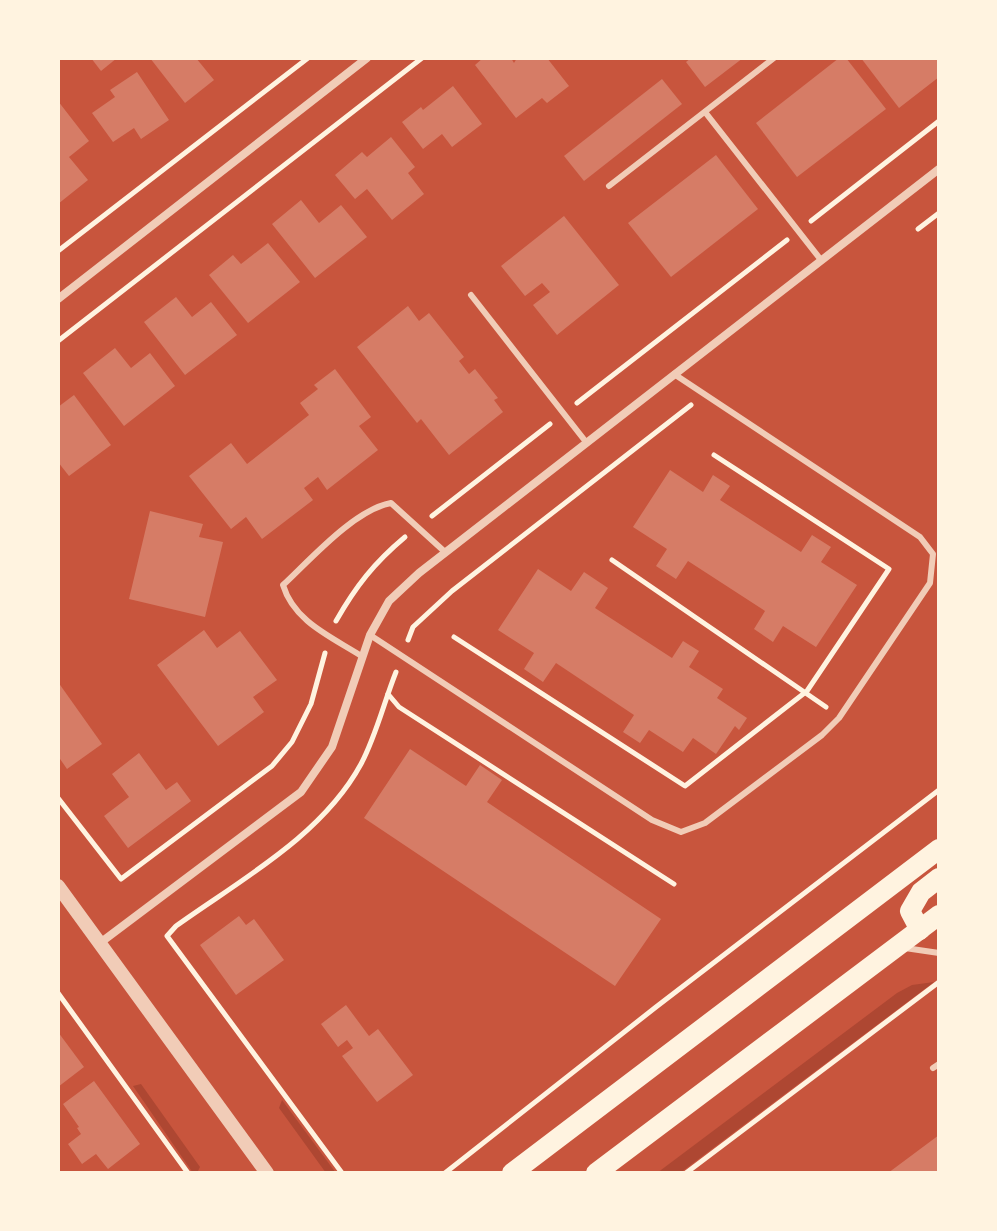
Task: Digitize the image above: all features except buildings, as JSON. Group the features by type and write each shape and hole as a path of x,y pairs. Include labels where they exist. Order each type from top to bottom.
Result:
{"main road":[{"path":"512,1173 939,849"},
{"path":"920,930 910,911 921,892 939,878"},
{"path":"596,1173 939,915"}],"street":[{"path":"58,299 367,58"},
{"path":"100,943 301,792 332,747 370,635 389,601 445,552 939,169"},
{"path":"58,886 267,1173"}],"lane":[{"path":"609,186 774,58"},
{"path":"705,112 821,260"},
{"path":"471,295 586,442"},
{"path":"370,635 652,820 681,832 705,823 822,735 839,718 930,583 933,554 920,537 674,374"},
{"path":"363,657 306,621 287,600 283,585 351,524 379,506 391,503 445,552"},
{"path":"897,946 939,953"}],"path":[{"path":"58,251 308,58"},
{"path":"58,341 422,58"},
{"path":"918,229 939,213"},
{"path":"342,1173 167,936 176,926 305,834 331,808 361,764 413,627 452,591 704,394"},
{"path":"454,637 685,786 807,691 889,569 714,455"},
{"path":"612,560 807,691 839,718"},
{"path":"387,693 399,707 674,884"},
{"path":"445,1173 939,790"},
{"path":"686,1173 939,982"},
{"path":"58,993 188,1173"}],"shaded area":[{"path":"934,982 680,1173 657,1173 897,993 912,985"},
{"path":"141,1084 200,1167 197,1173 193,1173 133,1086"},
{"path":"282,1100 336,1173 326,1173 279,1108"}]}
